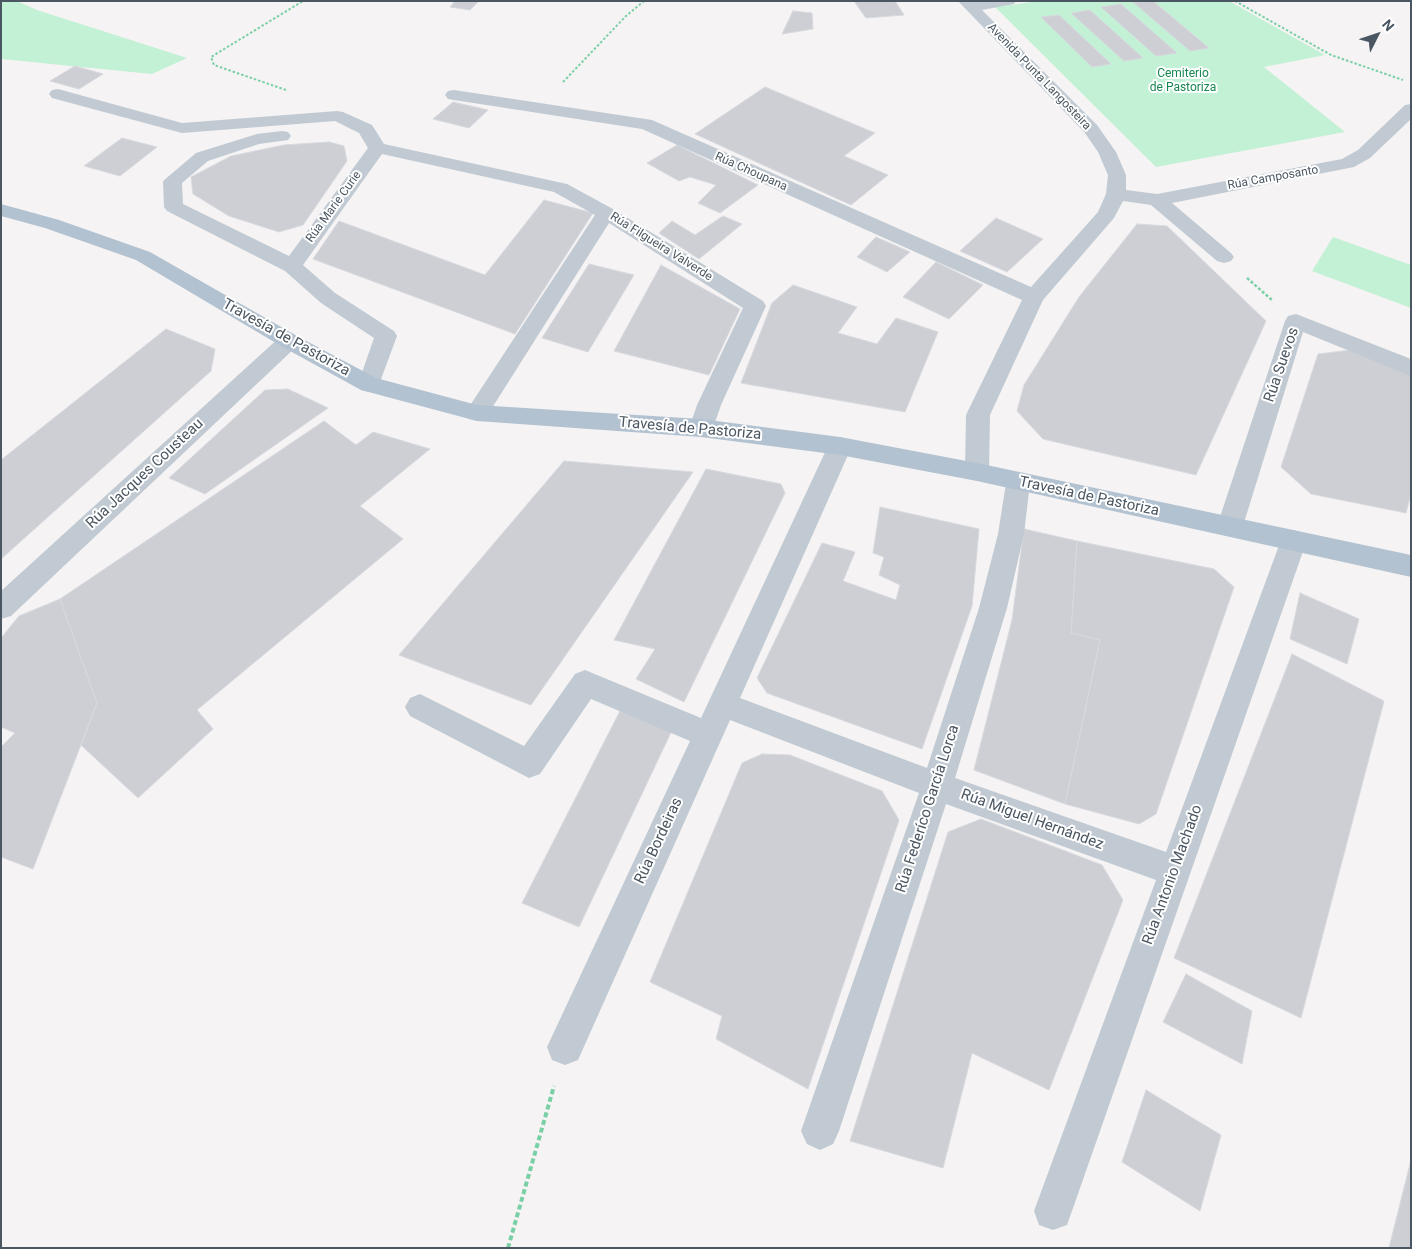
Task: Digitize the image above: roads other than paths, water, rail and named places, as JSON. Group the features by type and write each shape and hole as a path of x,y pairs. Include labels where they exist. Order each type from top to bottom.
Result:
{"main road":[{"name":"Travesía de Pastoriza","path":"1,210 52,224 143,256 289,341 369,384 477,413 701,428 840,446 977,472 1018,483 1230,526 1411,566"}],"street":[{"path":"968,4 1010,1"},
{"name":"Avenida Punta Langosteira","path":"968,4 1091,129 1106,152 1117,175 1116,194"},
{"path":"58,94 182,128 337,116 366,128 376,148 560,188 606,213"},
{"name":"Rúa Choupana","path":"454,95 646,124 1034,297"},
{"name":"Rúa Camposanto","path":"1116,194 1157,200 1347,163 1364,154 1411,109"},
{"path":"366,128 257,139 202,157 172,181 174,207 292,266 328,298 386,336 369,384"},
{"name":"Rúa Marie Curie","path":"292,266 376,148"},
{"path":"977,472 978,415 1034,297 1107,214 1116,194"},
{"path":"1157,200 1224,257"},
{"name":"Rúa Filgueira Valverde","path":"477,413 606,213 755,306 709,405 701,428"},
{"name":"Rúa Suevos","path":"1230,526 1296,321 1411,368"},
{"name":"Rúa Jacques Cousteau","path":"1,608 289,341"},
{"name":"Rúa Bordeiras","path":"565,1046 840,446"},
{"name":"Rúa Federíco García Lorca","path":"820,1131 937,786 993,608 1011,534 1018,483"},
{"name":"Rúa Antonio Machado","path":"1053,1211 1294,540"},
{"path":"420,707 529,764 586,683 708,735"},
{"name":"Rúa Miguel Hernández","path":"722,704 937,786 1174,871"}],"park label":[{"name":"Cemiterio de Pastoriza","path":"1183,81"}]}
